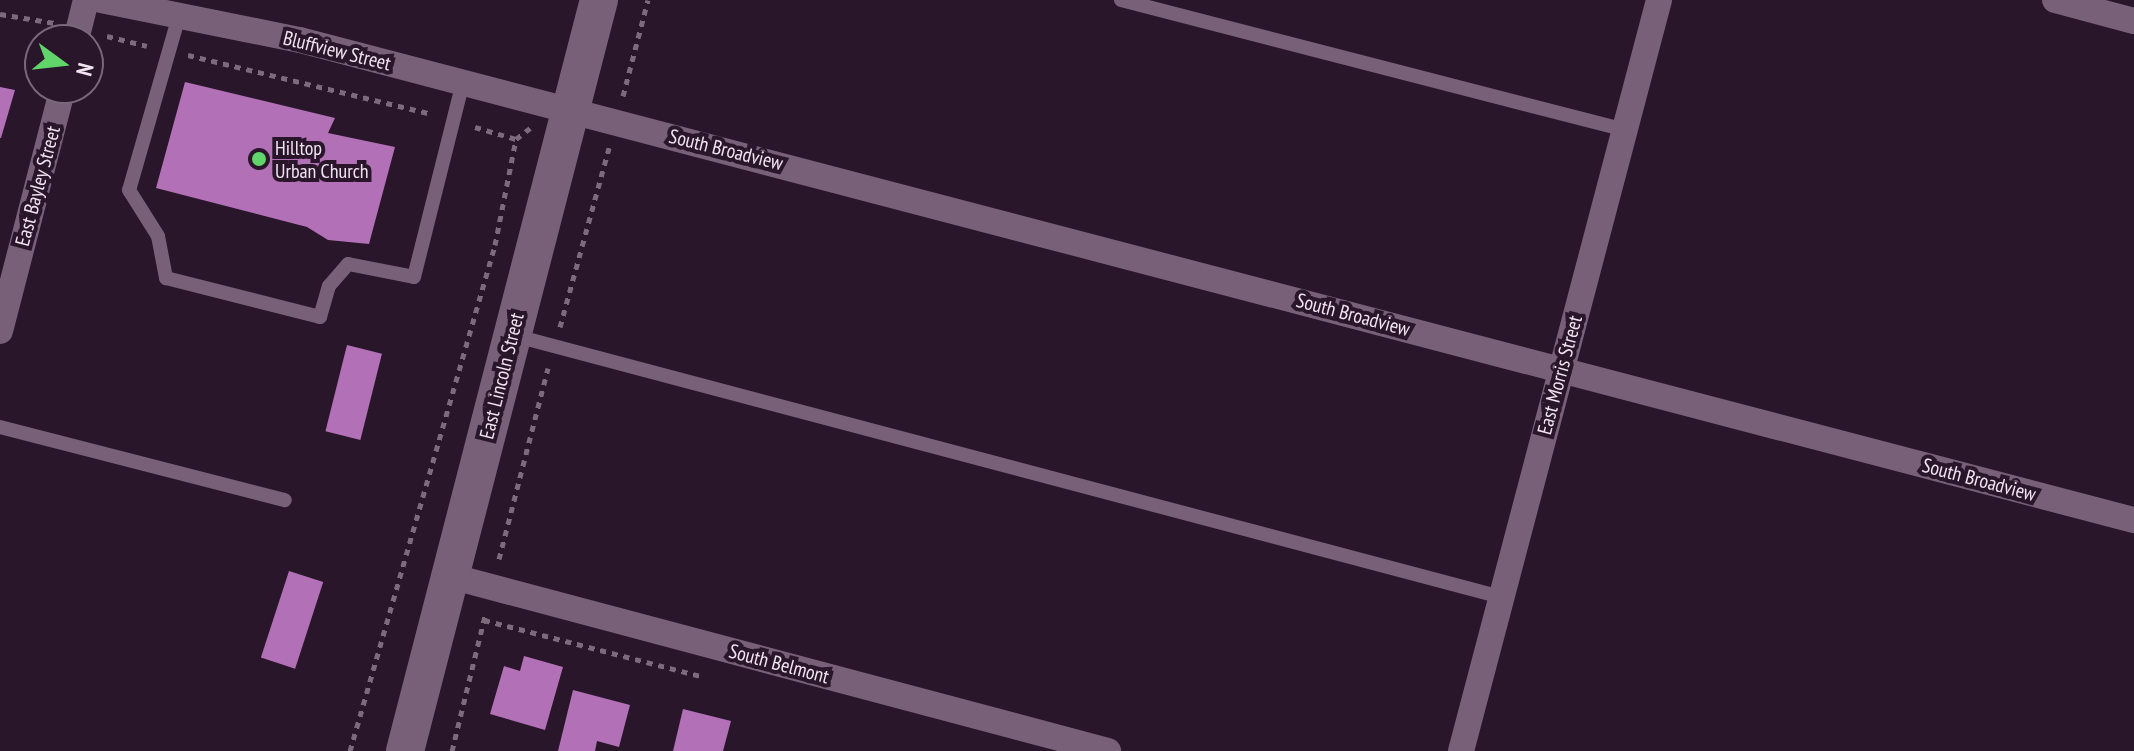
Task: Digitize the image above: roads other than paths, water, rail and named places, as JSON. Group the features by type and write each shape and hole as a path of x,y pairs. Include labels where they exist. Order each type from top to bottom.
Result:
{"street":[{"path":"80,24 86,0"},
{"name":"Bluffview Street","path":"101,0 463,82 554,106"},
{"name":"East Lincoln Street","path":"405,751 512,335 554,106 599,0"},
{"name":"East Morris Street","path":"1461,751 1659,0"},
{"path":"2055,0 2134,21"},
{"name":"East Bayley Street","path":"0,331 59,104"},
{"name":"South Broadview","path":"554,106 2134,520"},
{"name":"South Belmont","path":"450,576 1108,751"}],"lane":[{"path":"1121,0 1625,130"},
{"path":"179,16 129,190 158,236 166,278 320,317 329,286 348,264 414,277 463,82"},
{"path":"512,335 1501,597"},
{"path":"0,427 285,500"}],"place":[{"name":"Hilltop Urban Church","path":"259,159"}]}
